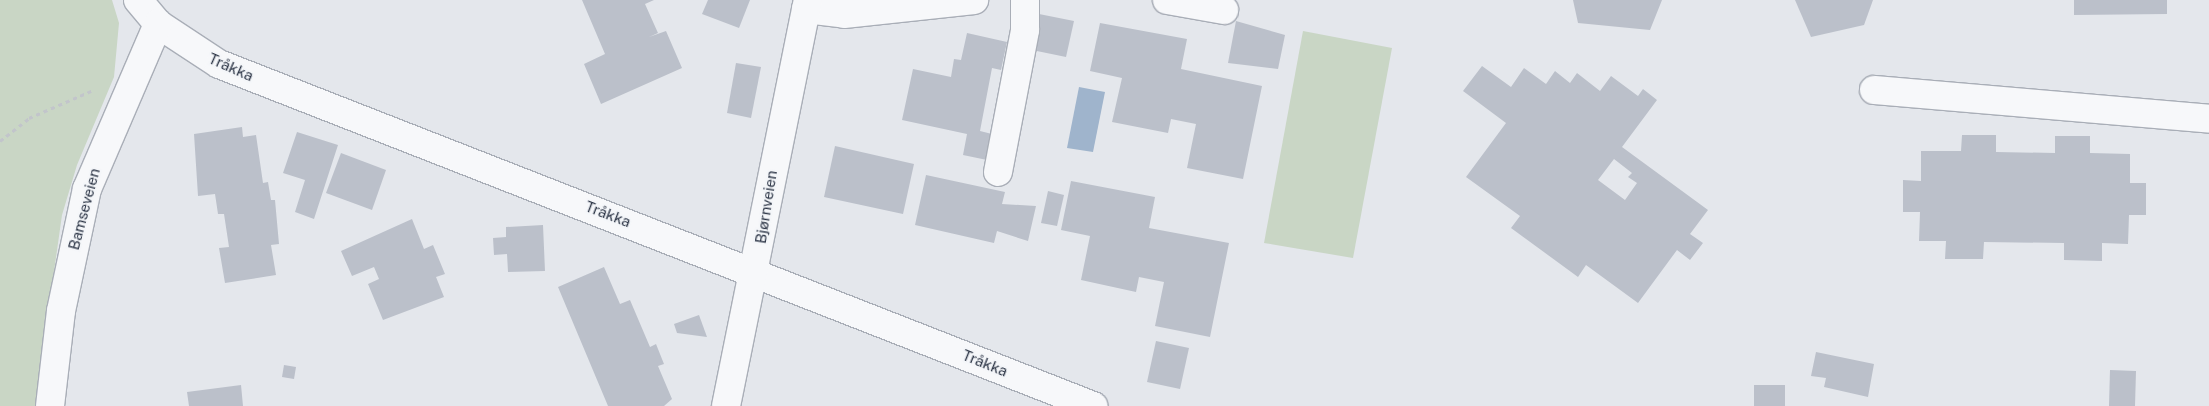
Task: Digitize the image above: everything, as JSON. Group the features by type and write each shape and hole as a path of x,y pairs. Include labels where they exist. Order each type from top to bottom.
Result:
{"street":[{"name":"Tråkka","path":"138,0 158,24 219,64 756,272 1092,406"},
{"name":"Bjørnveien","path":"726,406 756,272 780,125 807,4 844,14 974,0"},
{"path":"998,172 1025,30 1025,0"},
{"path":"1167,0 1224,10"},
{"name":"Bamseveien","path":"50,406 60,311 75,234 105,139 158,24"},
{"path":"1874,90 2209,119"}],"path":[{"path":"0,141 29,118 135,71"}],"green space":[{"path":"0,0 112,0 119,23 114,77 77,165 62,215 35,406 0,406"},
{"path":"1303,31 1392,48 1353,258 1264,243"}],"water":[{"path":"1079,87 1105,92 1093,152 1067,148"}],"building":[{"path":"582,0 654,0 645,4 658,33 649,37 666,31 682,68 601,104 584,64 605,54"},
{"path":"708,0 750,0 739,28 702,14"},
{"path":"1573,0 1662,0 1650,30 1578,23"},
{"path":"1795,0 1873,0 1864,25 1811,37"},
{"path":"2074,0 2167,0 2167,14 2074,15"},
{"path":"1039,14 1074,21 1066,57 1032,50"},
{"path":"1236,21 1285,35 1278,69 1228,63"},
{"path":"1100,23 1187,39 1181,69 1262,86 1243,179 1187,168 1196,124 1171,119 1168,133 1112,122 1122,78 1090,71"},
{"path":"967,33 1007,42 1001,70 992,68 980,131 992,134 987,160 963,155 967,134 902,120 913,69 951,77 954,59 961,60"},
{"path":"736,63 761,67 751,118 727,113"},
{"path":"1482,66 1511,87 1524,68 1546,84 1555,71 1570,83 1577,73 1600,91 1611,76 1638,96 1643,89 1657,100 1622,147 1708,210 1690,234 1703,243 1690,260 1677,250 1638,303 1586,265 1578,277 1511,228 1520,216 1466,177 1506,123 1463,91","holes":["1614,159 1632,173 1628,177 1637,183 1625,200 1598,180"]},
{"path":"242,127 243,137 256,135 263,183 268,182 271,200 275,200 279,244 271,245 276,275 225,283 219,248 229,247 224,214 218,214 215,194 198,196 194,134"},
{"path":"297,132 338,145 314,219 295,212 305,180 283,173"},
{"path":"1962,135 1996,135 1996,152 2055,153 2055,136 2090,136 2090,153 2130,154 2130,183 2146,183 2146,215 2129,215 2128,244 2102,243 2102,261 2064,260 2064,243 1984,242 1983,259 1945,259 1946,241 1919,241 1920,212 1903,212 1903,180 1921,181 1921,151 1961,151"},
{"path":"835,146 914,164 903,214 824,197"},
{"path":"341,153 386,170 372,210 326,193"},
{"path":"926,175 1005,192 1002,204 1036,206 1028,241 997,231 994,243 915,225"},
{"path":"1071,181 1155,197 1149,228 1229,243 1210,337 1155,326 1164,282 1139,277 1136,292 1081,280 1090,236 1061,230"},
{"path":"1048,191 1064,195 1057,226 1041,223"},
{"path":"412,219 424,249 433,245 445,274 436,277 444,297 383,320 368,284 379,279 374,267 352,276 341,251"},
{"path":"543,225 545,271 508,272 507,254 494,255 493,238 506,237 506,227"},
{"path":"604,267 620,304 630,300 650,347 656,344 664,364 658,366 672,399 664,406 608,406 558,287"},
{"path":"699,315 707,337 677,333 674,324"},
{"path":"1156,341 1189,348 1180,389 1147,382"},
{"path":"1816,352 1874,364 1868,397 1824,387 1826,378 1811,376"},
{"path":"284,365 296,367 294,379 282,377"},
{"path":"2110,370 2136,371 2135,406 2109,406"},
{"path":"241,385 243,406 189,406 187,392"},
{"path":"1754,385 1785,385 1785,406 1754,406"}]}
